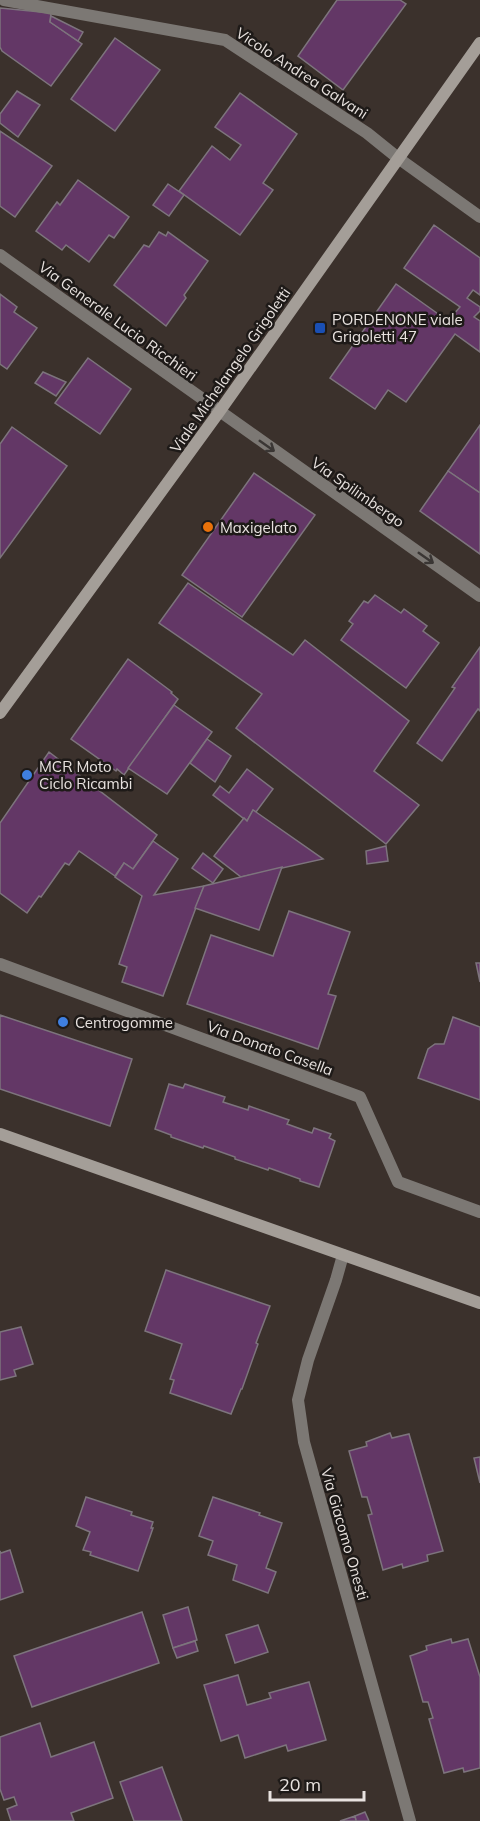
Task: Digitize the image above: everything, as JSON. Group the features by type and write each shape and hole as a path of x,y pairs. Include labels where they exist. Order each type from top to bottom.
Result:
{"main road":[{"name":"Viale Michelangelo Grigoletti","path":"0,713 219,412 480,43"},
{"path":"0,1134 480,1303"}],"street":[{"name":"Vicolo Andrea Galvani","path":"4,0 225,40 367,133 480,217"},
{"name":"Via Generale Lucio Ricchieri","path":"0,255 219,412"},
{"name":"Via Spilimbergo","path":"219,412 480,596"},
{"name":"Via Donato Casella","path":"0,964 360,1097 398,1182 480,1212"},
{"name":"Via Giacomo Onesti","path":"343,1255 308,1360 298,1400 304,1442 410,1821"}],"building":[{"path":"337,0 400,0 406,4 343,90 298,56"},
{"path":"0,8 51,13 50,22 82,44 51,86 2,51 0,47"},
{"path":"51,16 83,32 78,41 50,22"},
{"path":"115,38 160,70 115,131 71,99"},
{"path":"17,91 40,105 18,137 0,123 0,114"},
{"path":"240,93 297,134 263,183 273,190 240,235 179,191 212,146 230,160 241,145 215,127"},
{"path":"0,131 52,166 15,217 0,206"},
{"path":"78,180 129,217 114,238 109,235 89,262 66,245 62,250 36,231 57,202 60,205"},
{"path":"168,184 184,195 169,216 153,205"},
{"path":"434,225 480,258 480,295 473,290 467,298 480,307 480,311 474,317 480,321 480,352 455,334 406,402 388,390 375,409 330,378 396,284 447,322 460,307 404,268"},
{"path":"159,232 166,236 168,232 208,261 166,326 114,285 144,245 149,247"},
{"path":"0,294 17,307 14,312 37,328 7,369 0,364"},
{"path":"88,358 131,389 100,434 55,403"},
{"path":"43,372 66,382 56,396 35,383"},
{"path":"480,425 480,493 448,471"},
{"path":"12,427 67,466 0,558 0,444"},
{"path":"448,471 480,493 480,554 420,511"},
{"path":"254,473 315,515 242,617 182,575"},
{"path":"188,583 293,655 305,640 409,721 374,771 419,805 386,844 236,728 262,694 159,623"},
{"path":"375,595 401,613 404,609 427,626 423,631 439,643 406,688 341,640 353,624 349,621 364,601 368,603"},
{"path":"480,647 480,711 478,709 442,761 417,743"},
{"path":"128,659 178,699 124,775 71,739"},
{"path":"174,705 212,732 167,794 128,768"},
{"path":"207,739 231,756 215,782 190,763"},
{"path":"49,752 157,835 133,869 124,863 115,876 79,851 69,865 65,863 27,913 0,893 0,823"},
{"path":"247,769 273,789 256,812 253,810 247,821 213,795 220,786 229,793"},
{"path":"253,810 323,859 241,877 214,856 244,818 247,821"},
{"path":"153,841 178,859 154,895 204,886 163,996 122,982 127,967 119,964 142,896 115,877 124,863 133,869"},
{"path":"386,846 388,861 367,864 366,851"},
{"path":"203,853 223,869 213,883 192,868"},
{"path":"282,867 259,930 195,908 204,886"},
{"path":"289,911 350,932 328,994 336,996 318,1049 187,1004 211,935 273,956"},
{"path":"476,963 480,963 480,982"},
{"path":"0,1015 132,1059 110,1126 0,1089"},
{"path":"453,1017 480,1027 480,1100 418,1078 428,1049 435,1044 444,1044"},
{"path":"169,1084 183,1088 185,1084 225,1097 223,1102 248,1110 249,1106 289,1120 287,1124 312,1133 314,1128 331,1134 329,1138 335,1141 319,1187 269,1168 268,1170 235,1159 235,1157 204,1146 203,1148 171,1137 155,1129"},
{"path":"166,1270 270,1306 242,1389 231,1414 170,1393 174,1380 170,1379 182,1344 145,1331"},
{"path":"21,1327 33,1364 14,1370 16,1376 0,1380 0,1332"},
{"path":"390,1433 392,1438 409,1434 443,1551 427,1555 428,1561 403,1568 402,1564 383,1570 368,1515 372,1514 367,1497 362,1497 349,1451 367,1446 366,1442"},
{"path":"480,1457 480,1483 474,1458"},
{"path":"86,1497 132,1512 131,1515 153,1522 138,1571 90,1555 91,1552 83,1550 90,1532 76,1526"},
{"path":"213,1497 282,1523 266,1568 276,1572 268,1593 233,1580 237,1565 208,1555 213,1541 199,1536"},
{"path":"10,1550 23,1592 0,1600 0,1551 1,1553"},
{"path":"188,1607 197,1640 173,1648 163,1615"},
{"path":"142,1612 159,1663 32,1707 14,1656"},
{"path":"258,1625 268,1652 235,1663 226,1635"},
{"path":"451,1639 452,1643 468,1639 480,1677 480,1768 464,1772 463,1768 444,1773 429,1719 433,1718 428,1702 423,1702 410,1656 427,1650 426,1646"},
{"path":"195,1641 198,1651 177,1658 173,1648"},
{"path":"238,1675 247,1705 271,1698 269,1693 309,1682 326,1740 288,1751 286,1745 245,1758 238,1735 221,1741 204,1685"},
{"path":"40,1723 51,1757 94,1742 113,1798 71,1813 74,1821 11,1821 7,1809 17,1805 14,1797 4,1800 0,1789 0,1737"},
{"path":"162,1767 182,1821 134,1821 120,1782"},
{"path":"365,1812 369,1821 356,1821 355,1816"},
{"path":"355,1816 356,1821 340,1821"}],"place":[{"name":"PORDENONE viale Grigoletti 47","path":"320,328"},
{"name":"Maxigelato","path":"208,527"},
{"name":"MCR Moto Ciclo Ricambi","path":"27,775"},
{"name":"Centrogomme","path":"63,1022"}]}
